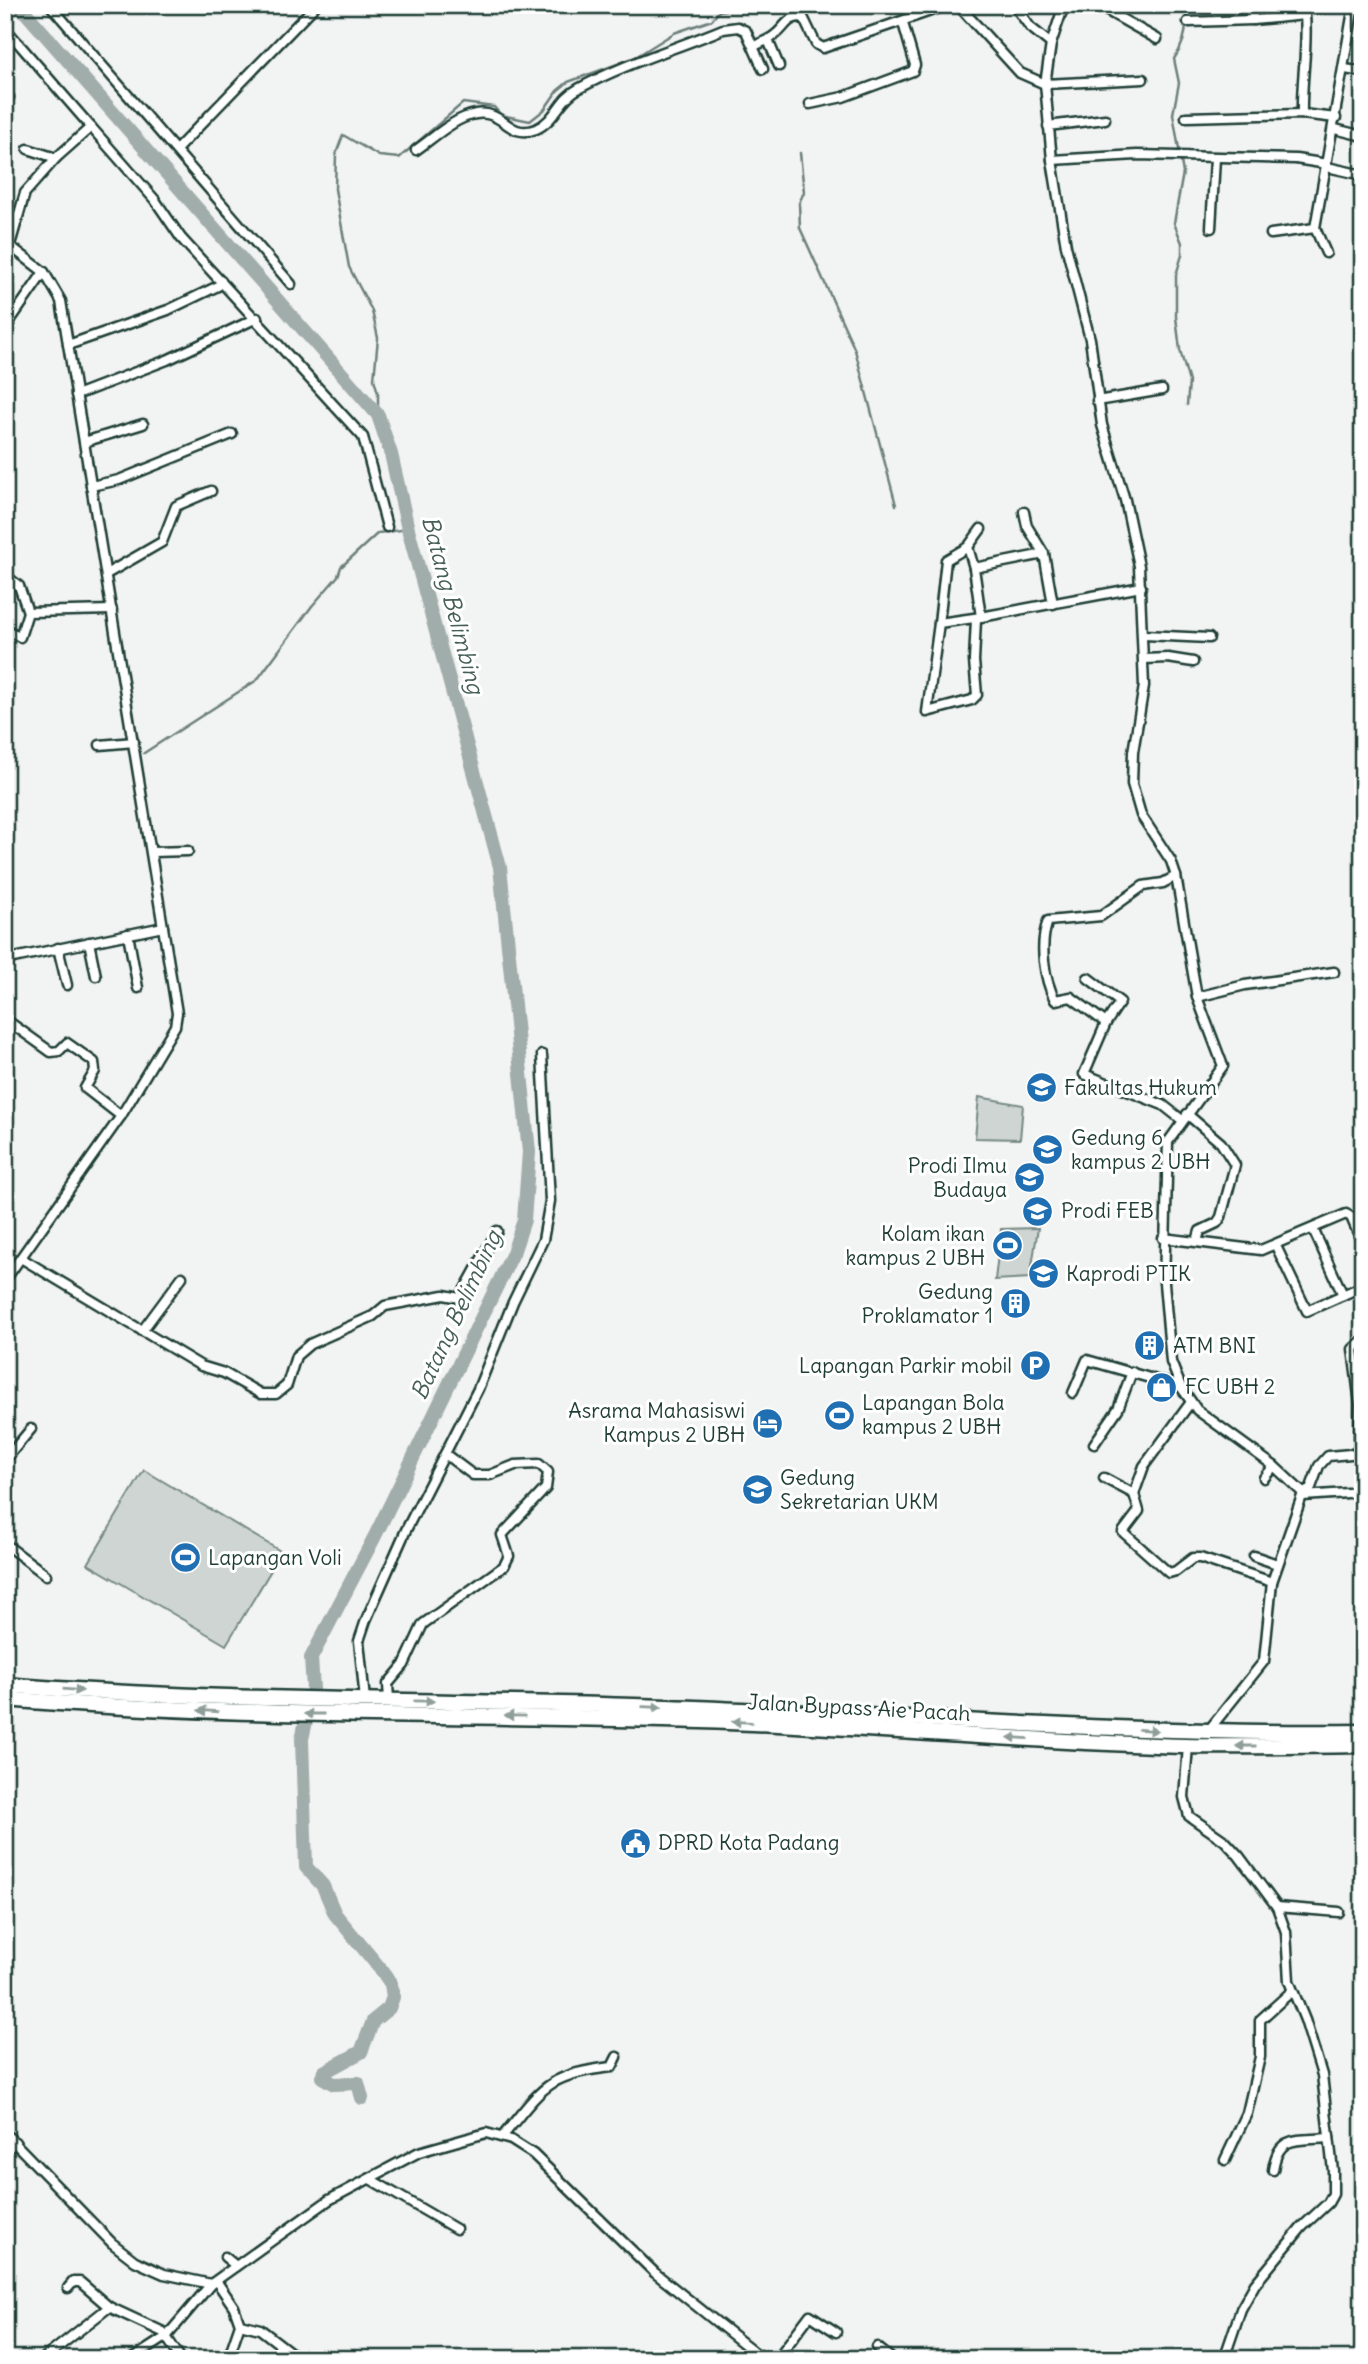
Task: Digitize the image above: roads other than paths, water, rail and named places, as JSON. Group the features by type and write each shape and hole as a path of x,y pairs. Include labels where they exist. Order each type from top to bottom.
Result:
{"highway":[{"path":"5,1685 358,1705"},
{"path":"5,1699 65,1705 276,1714 389,1700 776,1711 1114,1736 1206,1733 1286,1739 1363,1732"},
{"name":"Jalan Bypass Aie Pacah","path":"358,1705 1114,1736 1188,1746 1286,1739 1363,1745"}],"street":[{"path":"50,5 291,284"},
{"path":"177,149 316,5"},
{"path":"958,5 1020,73 1045,84 1143,79"},
{"path":"1014,5 1030,27 1051,44"},
{"path":"1064,5 1051,44 1045,84 1048,126 1066,246 1090,339 1097,401 1107,447 1127,510 1141,587 1144,635 1142,706 1133,752 1132,784 1141,815 1171,861 1176,876 1197,997 1223,1066 1168,1142 1163,1238 1169,1346 1181,1387 1191,1402 1214,1424 1274,1466 1303,1494 1363,1492"},
{"path":"1097,5 1157,39"},
{"path":"1252,5 1253,20"},
{"path":"1326,253 1315,228 1335,129 1354,5"},
{"path":"754,46 777,35 785,22 800,16 816,44 823,48 903,23 943,6"},
{"path":"1188,22 1253,20 1305,10 1307,54 1301,89 1302,114"},
{"path":"1351,19 1363,22"},
{"path":"810,104 843,97 913,71 915,65 903,23"},
{"path":"5,28 155,200 181,238 363,437 387,527"},
{"path":"416,150 446,129 474,115 487,114 513,131 532,130 550,120 576,89 723,29 744,29 754,46 762,69"},
{"path":"768,40 779,66"},
{"path":"1345,69 1363,72"},
{"path":"1186,117 1302,114 1336,118"},
{"path":"1048,126 1105,119"},
{"path":"5,1280 121,1116 177,1021 108,573 61,300 44,272 8,243 25,193 55,159 91,127"},
{"path":"1335,129 1363,136"},
{"path":"28,149 55,159"},
{"path":"1052,160 1166,156 1296,159 1363,175"},
{"path":"1211,228 1215,158"},
{"path":"1271,234 1315,228"},
{"path":"5,328 44,272"},
{"path":"68,345 168,310 218,286 221,281"},
{"path":"76,395 167,360 257,318"},
{"path":"1097,401 1162,390"},
{"path":"84,442 143,424"},
{"path":"91,486 119,480 232,434"},
{"path":"108,573 162,542 176,506 211,492"},
{"path":"1024,512 1027,526 1044,554 1053,604"},
{"path":"968,547 974,568 978,618 974,661 977,695 972,701 928,712 926,709 946,560 968,547 981,529"},
{"path":"974,568 1044,554"},
{"path":"5,575 19,586 28,612 20,637 5,629"},
{"path":"939,623 1141,587"},
{"path":"28,612 112,610"},
{"path":"1144,635 1209,638"},
{"path":"1144,659 1193,662"},
{"path":"100,746 134,742"},
{"path":"152,852 188,851"},
{"path":"1107,1023 1071,997 1059,1002 1053,998 1045,963 1047,923 1101,916 1143,886 1163,883 1176,876"},
{"path":"5,955 9,959 163,927"},
{"path":"128,934 138,988"},
{"path":"89,942 96,976"},
{"path":"58,948 67,985"},
{"path":"1197,997 1281,979 1334,972"},
{"path":"1088,978 1120,1002 1107,1023 1084,1074 1163,1105 1185,1117 1221,1143 1235,1165 1221,1217 1217,1223 1200,1231 1197,1241"},
{"path":"5,1019 51,1052 59,1051 67,1043 94,1062 96,1067 85,1086 86,1090 121,1116"},
{"path":"358,1705 359,1641 362,1630 406,1530 478,1389 509,1311 543,1240 550,1201 542,1055"},
{"path":"1163,1238 1261,1250 1347,1214 1363,1245"},
{"path":"1314,1229 1343,1295"},
{"path":"21,1258 201,1366 224,1374 265,1395 276,1394 287,1385 296,1356 310,1344 373,1316 385,1306 444,1295 460,1298 497,1231"},
{"path":"1276,1245 1307,1311 1363,1286"},
{"path":"142,1331 182,1277"},
{"path":"1206,1733 1264,1661 1272,1582 1303,1494 1310,1490 1319,1466 1328,1456 1361,1453 1360,1405 1353,1349 1363,1340"},
{"path":"1073,1393 1087,1360 1181,1387"},
{"path":"1094,1444 1118,1409 1132,1372"},
{"path":"1191,1402 1144,1466 1134,1494 1139,1511 1123,1532 1165,1572 1173,1573 1193,1558 1200,1558 1272,1582"},
{"path":"5,1460 31,1429"},
{"path":"389,1700 388,1684 404,1665 418,1629 505,1566 509,1556 502,1535 546,1488 549,1478 548,1472 539,1464 515,1465 489,1475 473,1475 445,1454"},
{"path":"1264,1478 1274,1466"},
{"path":"1104,1478 1134,1494"},
{"path":"5,1544 46,1575"},
{"path":"1254,1556 1277,1564"},
{"path":"1188,1746 1184,1797 1189,1816 1225,1841 1277,1907 1288,1944 1292,1991 1306,2020 1322,2075 1334,2187 1332,2198 1255,2284 1241,2309 1224,2359"},
{"path":"1277,1907 1339,1912"},
{"path":"1225,2160 1247,2113 1260,2057 1260,2020 1292,1991"},
{"path":"502,2137 533,2100 560,2076 612,2067 617,2057"},
{"path":"5,2133 112,2243 135,2261 164,2274 214,2283 234,2307 240,2324 228,2359"},
{"path":"132,2359 166,2337 214,2283 319,2206 440,2143 486,2133 502,2137 533,2154 646,2265 763,2359"},
{"path":"1273,2170 1277,2150 1283,2144 1329,2138"},
{"path":"5,2152 15,2142"},
{"path":"370,2179 456,2229"},
{"path":"225,2257 236,2266"},
{"path":"68,2288 73,2282 80,2282 109,2306 158,2329 181,2359"},
{"path":"43,2359 109,2306"},
{"path":"777,2359 810,2315 836,2332"},
{"path":"240,2324 260,2329 299,2359"},
{"path":"877,2347 892,2359"}],"waterway":[{"name":"Batang Belimbing","path":"19,5 378,415 391,454 408,529 500,867 529,1152 524,1220 513,1253 375,1536 311,1658 313,1689 302,1739 306,1867 323,1886 335,1914 383,1972 391,1984 393,1997 389,2008 373,2021 361,2052 324,2072 322,2077 334,2084 358,2083 362,2098"},
{"name":"Batang Belimbing","path":"378,415 378,393 374,379 378,338 372,311 349,267 335,189 336,154 343,135 379,156 399,158 463,103 494,107 501,115 530,121 544,110 557,91 568,82 634,58 674,33 712,20 719,11 754,5"},
{"path":"1184,5 1185,34 1174,59 1179,83 1173,114 1183,173 1174,223 1182,243 1182,255 1176,275 1176,317 1180,350 1189,382 1187,405"},
{"path":"800,153 804,192 799,203 800,228 855,350 896,505"},
{"path":"144,753 257,680 338,576 341,567 378,533 408,529"}],"place":[{"name":"Fakultas Hukum","path":"1041,1088"},
{"name":"Gedung 6 kampus 2 UBH","path":"1048,1150"},
{"name":"Prodi Ilmu Budaya","path":"1030,1178"},
{"name":"Prodi FEB","path":"1038,1211"},
{"name":"Kolam ikan kampus 2 UBH","path":"1008,1246"},
{"name":"Kaprodi PTIK","path":"1043,1274"},
{"name":"Gedung Proklamator 1","path":"1016,1304"},
{"name":"ATM BNI","path":"1150,1346"},
{"name":"Lapangan Parkir mobil","path":"1035,1366"},
{"name":"FC UBH 2","path":"1162,1387"},
{"name":"Lapangan Bola kampus 2 UBH","path":"839,1415"},
{"name":"Asrama Mahasiswi Kampus 2 UBH","path":"768,1423"},
{"name":"Gedung Sekretarian UKM","path":"757,1490"},
{"name":"Lapangan Voli","path":"185,1558"},
{"name":"DPRD Kota Padang","path":"635,1843"}]}
